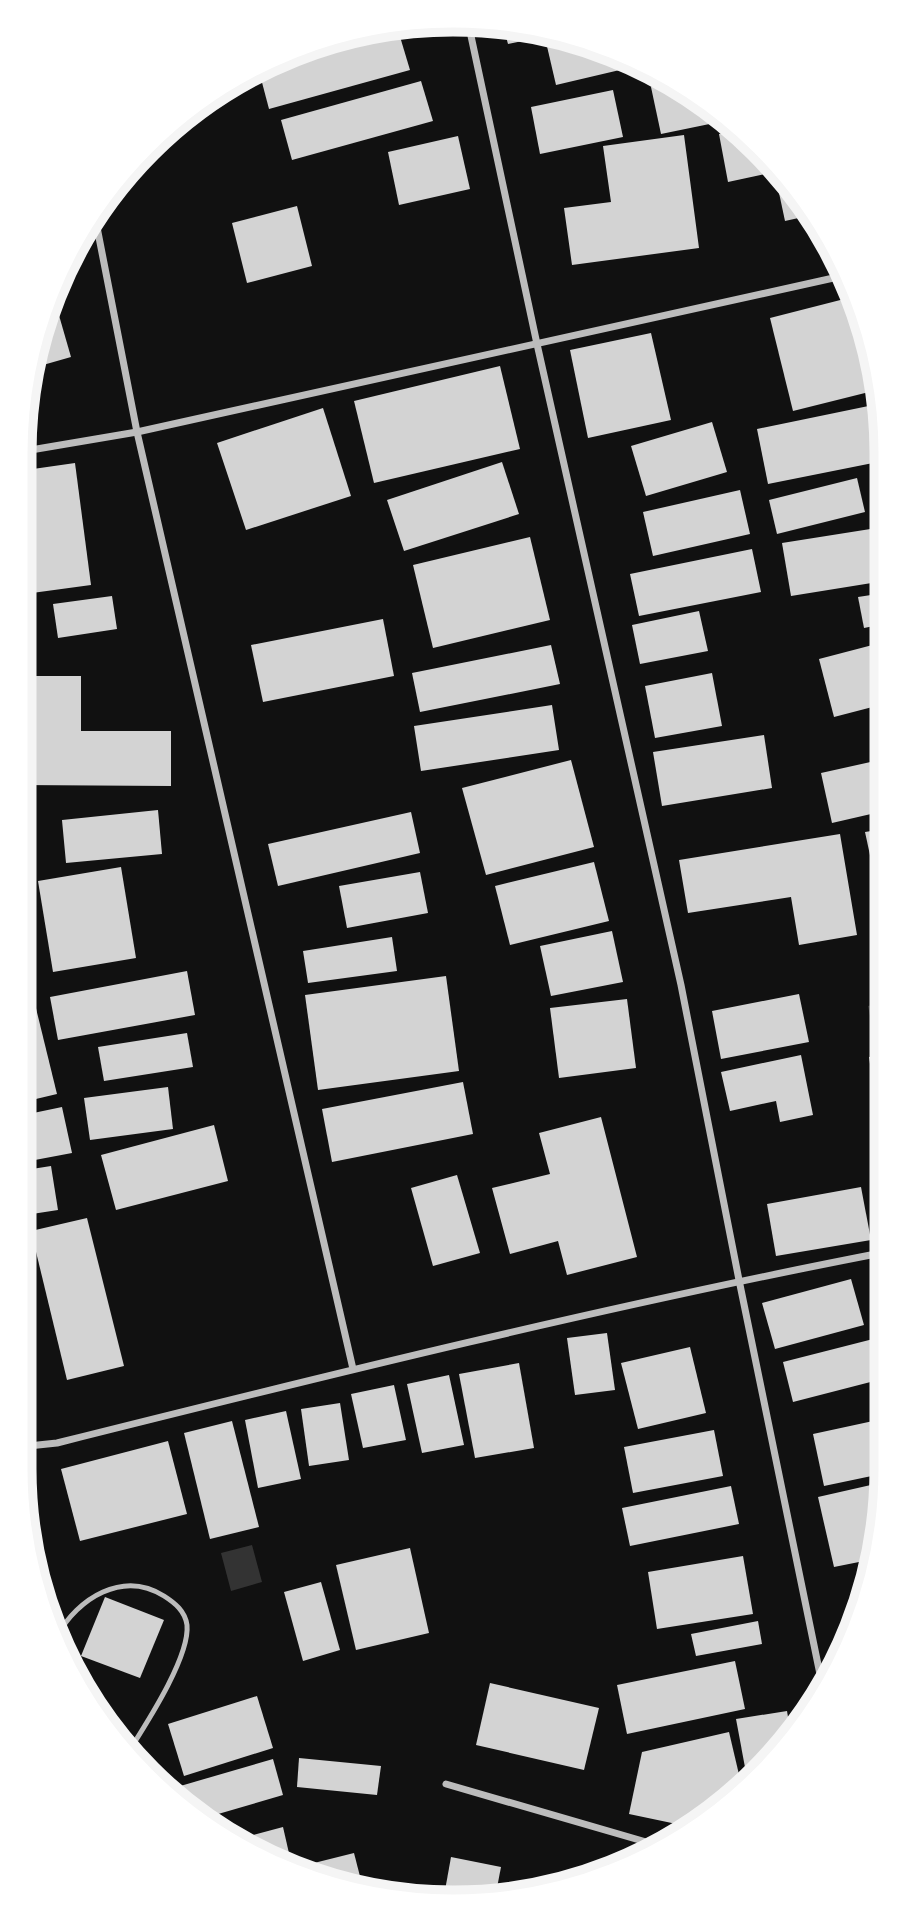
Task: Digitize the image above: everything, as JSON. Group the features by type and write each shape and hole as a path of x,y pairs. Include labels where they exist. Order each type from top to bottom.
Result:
{"street":[{"path":"470,32 537,344 681,985 820,1675"},
{"path":"97,228 137,432 353,1369"},
{"path":"32,450 137,432 836,278"},
{"path":"32,1446 57,1443 353,1369 739,1280 874,1254"},
{"path":"446,1784 647,1842"}],"lane":[{"path":"63,1626 82,1605 105,1590 121,1584 160,1593 172,1601 183,1614 187,1625 184,1644 161,1700 134,1743"}],"shaded area":[{"path":"874,1005 874,1035 868,1006"},
{"path":"252,1545 262,1582 231,1591 221,1553"}],"building":[{"path":"399,35 410,70 269,109 261,78 318,54"},
{"path":"506,35 531,39 508,44"},
{"path":"546,42 588,54 625,69 556,85"},
{"path":"421,81 433,121 292,160 281,120"},
{"path":"659,85 664,88 715,123 661,134 651,87"},
{"path":"613,90 623,137 540,154 531,107"},
{"path":"727,132 768,173 728,182 719,134"},
{"path":"684,135 699,248 572,265 564,208 611,202 603,146"},
{"path":"458,136 470,189 399,205 388,152"},
{"path":"777,184 802,217 785,221"},
{"path":"297,206 312,266 247,283 232,223"},
{"path":"845,299 860,344 870,392 793,411 770,318"},
{"path":"57,309 71,357 41,366"},
{"path":"651,333 671,420 588,438 570,350"},
{"path":"500,366 520,449 374,483 354,401"},
{"path":"872,405 874,463 768,484 757,429"},
{"path":"323,408 351,496 246,530 217,443"},
{"path":"712,422 727,472 646,496 631,446"},
{"path":"502,462 519,514 404,551 387,500"},
{"path":"75,463 91,585 32,593 32,469"},
{"path":"857,478 865,512 777,534 769,500"},
{"path":"740,490 750,534 653,556 643,512"},
{"path":"874,528 874,583 791,596 782,543"},
{"path":"530,537 550,620 433,648 413,565"},
{"path":"752,549 761,592 639,616 630,574"},
{"path":"874,595 874,626 864,628 858,597"},
{"path":"112,596 117,629 58,638 53,604"},
{"path":"699,611 708,651 640,664 632,625"},
{"path":"383,619 394,676 263,702 251,645"},
{"path":"551,645 560,684 420,712 412,673"},
{"path":"874,645 874,707 834,717 819,659"},
{"path":"712,673 722,726 655,738 645,686"},
{"path":"32,676 81,676 81,731 171,731 171,786 32,785"},
{"path":"552,705 559,750 421,771 414,726"},
{"path":"764,735 772,788 662,806 653,752"},
{"path":"571,760 594,847 486,875 462,788"},
{"path":"874,761 874,813 832,823 821,773"},
{"path":"158,810 162,854 66,863 62,820"},
{"path":"411,812 420,853 278,886 268,844"},
{"path":"874,831 874,874 865,832"},
{"path":"840,834 857,935 799,945 791,897 688,913 679,860"},
{"path":"594,862 609,921 510,945 495,886"},
{"path":"121,867 136,958 53,972 38,881"},
{"path":"420,872 428,913 347,928 339,886"},
{"path":"612,931 623,982 551,996 540,946"},
{"path":"392,937 397,971 308,983 303,951"},
{"path":"187,971 195,1015 58,1040 50,997"},
{"path":"446,976 459,1071 318,1090 305,995"},
{"path":"799,994 809,1042 721,1059 712,1011"},
{"path":"32,996 57,1094 32,1100"},
{"path":"627,999 636,1068 559,1078 550,1008"},
{"path":"187,1033 193,1067 104,1081 98,1047"},
{"path":"801,1055 813,1115 780,1122 776,1101 730,1111 721,1072"},
{"path":"874,1056 874,1091 869,1057"},
{"path":"463,1082 473,1134 332,1162 322,1109"},
{"path":"168,1087 173,1129 90,1140 84,1098"},
{"path":"62,1107 72,1153 32,1161 32,1113"},
{"path":"601,1117 637,1257 567,1275 558,1241 510,1254 492,1188 550,1174 539,1133"},
{"path":"214,1125 228,1181 116,1210 101,1155"},
{"path":"51,1166 58,1210 32,1214 32,1169"},
{"path":"457,1175 480,1253 433,1266 411,1188"},
{"path":"861,1187 871,1240 776,1256 767,1204"},
{"path":"87,1218 124,1366 67,1380 32,1231"},
{"path":"851,1279 864,1325 775,1349 762,1303"},
{"path":"607,1333 615,1390 575,1395 567,1338"},
{"path":"874,1339 874,1381 793,1402 783,1362"},
{"path":"690,1347 706,1413 638,1429 621,1363"},
{"path":"519,1363 534,1448 475,1458 459,1374"},
{"path":"449,1375 464,1445 422,1453 407,1384"},
{"path":"394,1385 406,1440 363,1448 351,1394"},
{"path":"340,1403 349,1460 309,1466 301,1409"},
{"path":"286,1411 301,1479 258,1488 245,1420"},
{"path":"232,1421 259,1527 210,1539 184,1433"},
{"path":"874,1421 874,1476 824,1486 813,1434"},
{"path":"714,1430 723,1476 633,1493 624,1447"},
{"path":"168,1441 187,1514 80,1541 61,1469"},
{"path":"874,1484 871,1523 864,1561 834,1567 818,1497"},
{"path":"731,1486 739,1524 630,1546 622,1508"},
{"path":"410,1548 429,1633 356,1650 336,1565"},
{"path":"743,1556 753,1614 657,1629 648,1572"},
{"path":"321,1582 340,1650 303,1661 284,1592"},
{"path":"105,1597 164,1620 140,1678 81,1656"},
{"path":"758,1621 762,1644 696,1656 691,1634"},
{"path":"735,1661 745,1709 627,1734 617,1685"},
{"path":"490,1683 599,1708 584,1770 476,1745"},
{"path":"257,1696 273,1748 184,1776 168,1724"},
{"path":"787,1711 789,1722 746,1771 736,1719"},
{"path":"729,1732 740,1777 677,1824 629,1814 642,1752"},
{"path":"299,1758 381,1766 377,1795 297,1787"},
{"path":"273,1759 283,1795 215,1815 177,1787"},
{"path":"283,1827 290,1856 267,1846 248,1836"},
{"path":"354,1853 361,1879 344,1875 310,1864"},
{"path":"451,1857 501,1867 497,1887 445,1890"}]}
